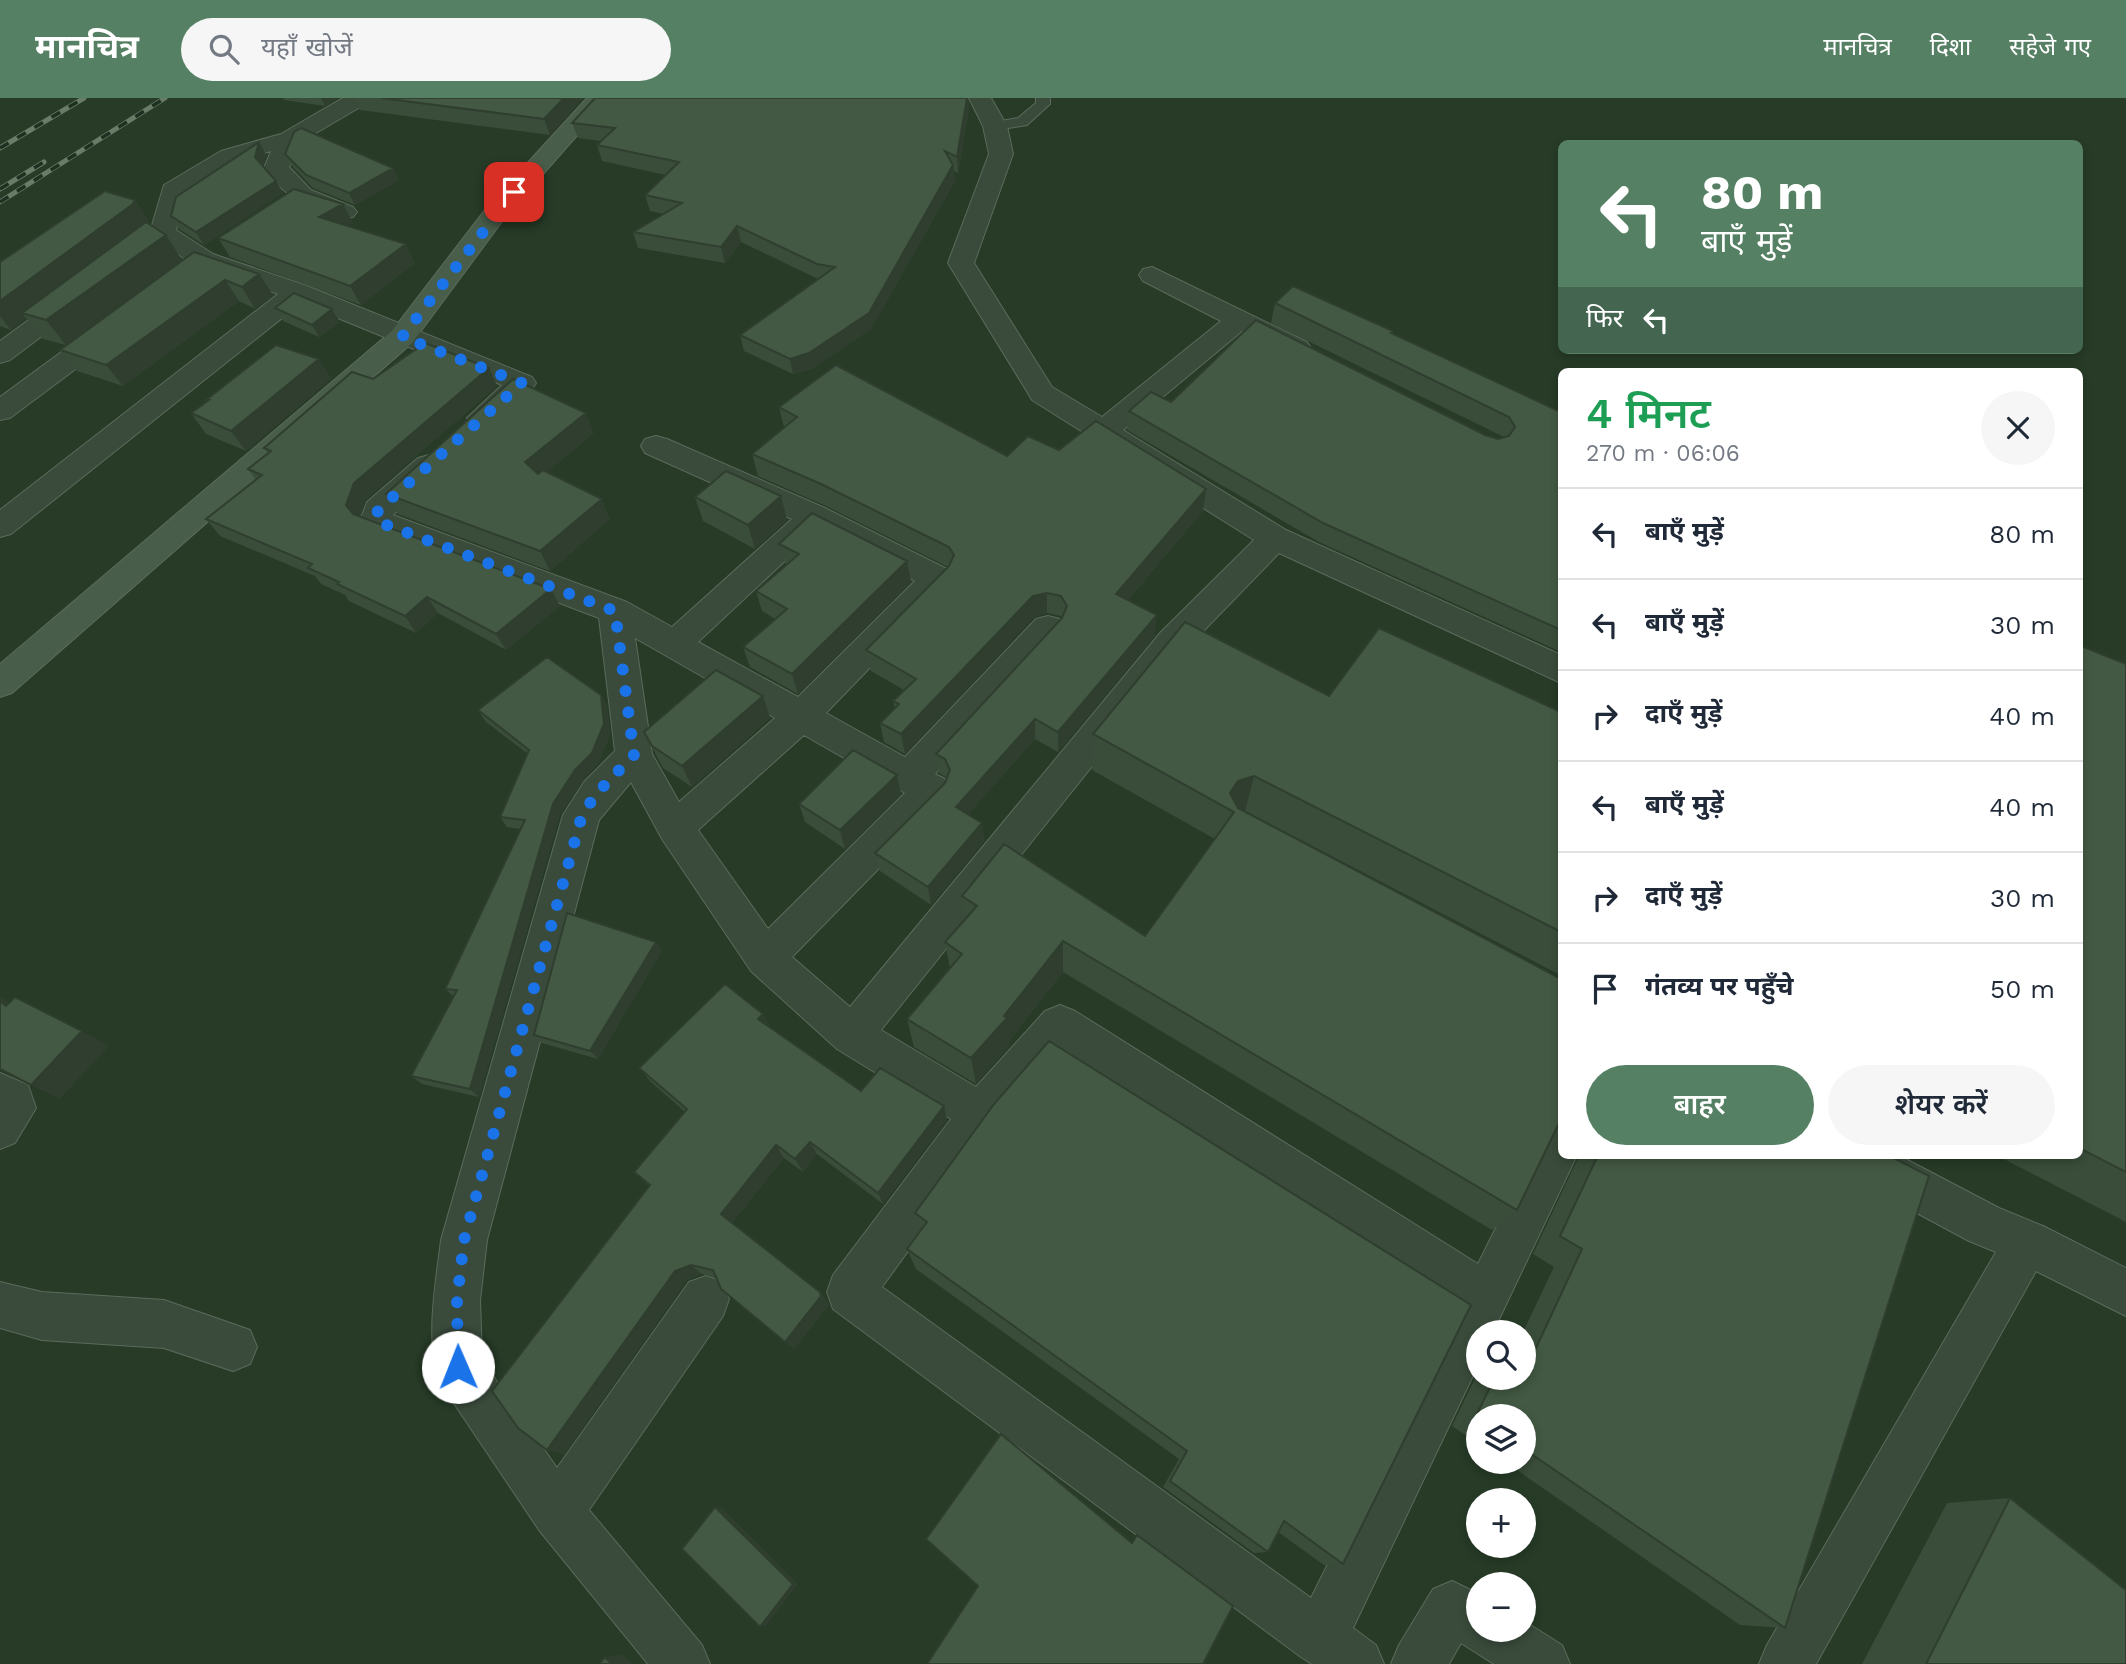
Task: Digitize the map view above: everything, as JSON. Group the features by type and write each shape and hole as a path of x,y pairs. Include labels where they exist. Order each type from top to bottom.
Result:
{"street":[{"path":"142,248 163,232 173,190 229,156 289,139 359,98"},
{"path":"0,684 402,337 497,211 599,98"},
{"path":"980,98 995,126 1001,154 961,263 1042,393 1275,538 1558,669"},
{"path":"289,139 276,168 291,202 344,212"},
{"path":"163,232 402,337 522,383 378,510 376,521 615,611 932,790 765,958"},
{"path":"182,276 215,253"},
{"path":"1152,275 1315,357"},
{"path":"0,354 98,281"},
{"path":"0,526 298,292"},
{"path":"0,411 129,316"},
{"path":"1104,431 1240,319"},
{"path":"656,446 814,516 938,578 801,716 675,828"},
{"path":"676,644 814,516"},
{"path":"852,1035 1173,641 1275,538"},
{"path":"615,611 634,755 675,828 765,958 852,1035 981,1114"},
{"path":"909,777 1048,628"},
{"path":"634,755 597,793 582,815 464,1240 457,1300 458,1367 557,1512 683,1664"},
{"path":"1486,1296 1060,1024 981,1114 850,1293 1339,1651 1486,1296 1558,1148"},
{"path":"0,1093 13,1099 15,1108 0,1128"},
{"path":"1860,1159 1984,1226 2026,1242 2126,1293"},
{"path":"1787,1664 2026,1242"},
{"path":"557,1512 706,1299"},
{"path":"0,1305 42,1316 164,1324 233,1347"},
{"path":"1418,1664 1452,1608 1466,1616"},
{"path":"1508,1642 1543,1664"}],"lane":[{"path":"995,126 1022,122 1043,104 1043,98"}],"building":[{"path":"381,98 564,98 544,119"},
{"path":"595,98 967,98 957,157 945,151 953,165 869,313 809,353 790,359 740,335 835,267 817,264 737,226 721,247 633,232 682,203 645,195 679,162 597,145 615,128 572,123"},
{"path":"301,128 393,168 349,193 306,175 285,154 294,132"},
{"path":"259,142 255,157 276,181 196,232 171,216 176,197"},
{"path":"294,189 343,204 319,217 406,244 350,286 218,238"},
{"path":"105,191 135,200 0,301 0,262"},
{"path":"146,222 166,235 46,320 22,313"},
{"path":"194,252 259,274 242,287 225,280 106,365 60,350"},
{"path":"1293,286 1558,411 1558,629 1323,523 1129,411 1151,392 1171,402 1256,320 1485,435 1498,439 1509,436 1515,427 1509,417 1275,303"},
{"path":"294,293 332,309 312,325 275,308"},
{"path":"425,343 489,368 354,483 346,505 353,514 551,589 496,634 427,597 405,616 308,568 312,564 206,519 262,475 248,469 271,451 264,448 352,372 373,379"},
{"path":"276,345 319,359 231,431 191,413 209,400 206,400"},
{"path":"836,365 1007,456 1028,436 1059,450 1096,421 1206,489 1116,594 1157,615 1058,732 1035,719 956,807 982,823 928,887 875,853 945,783 950,770 945,759 936,754 1062,618 1067,606 1061,596 1047,593 1033,596 901,734 880,723 899,704 893,701 916,679 866,650 949,566 954,555 949,547 821,484 752,454 797,417 779,407"},
{"path":"513,379 586,413 525,462 538,474 543,470 602,499 540,551 386,494"},
{"path":"726,471 781,496 748,525 695,497"},
{"path":"812,513 907,561 792,674 743,647 787,609 756,591 799,554 779,544"},
{"path":"1185,622 1329,696 1379,628 1558,711 1558,930 1254,776 1238,781 1230,793 1238,808 1558,977 1558,1125 1517,1210 1063,941 1004,1016 1007,1018 971,1058 907,1019 962,954 945,942 977,906 962,896 1004,844 1145,936 1234,812 1093,734"},
{"path":"2083,647 2126,664 2126,1172 2083,1150"},
{"path":"547,657 601,695 604,724 592,753 575,770 553,804 470,1089 411,1076 457,990 445,989 525,820 500,817 529,750 478,710"},
{"path":"716,670 763,696 682,766 652,746 644,732"},
{"path":"853,750 897,775 840,830 799,804"},
{"path":"567,913 656,942 590,1051 534,1035"},
{"path":"725,984 763,1014 758,1019 861,1091 880,1068 944,1106 878,1193 810,1142 795,1159 776,1145 721,1214 820,1292 821,1296 785,1342 721,1289 713,1270 691,1265 675,1271 547,1450 518,1428 492,1391 650,1185 634,1172 687,1109 639,1068"},
{"path":"15,997 82,1031 31,1085 0,1069 0,1001 6,1006"},
{"path":"1049,1041 1471,1305 1343,1564 1284,1521 1268,1552 1170,1481 1187,1451 907,1249 927,1222 915,1213 994,1104"},
{"path":"1596,1159 1896,1159 1929,1176 1785,1628 1536,1457 1536,1404 1482,1404 1489,1390 1536,1390 1536,1348 1582,1249 1560,1236"},
{"path":"1001,1434 1132,1543 1137,1535 1233,1606 1203,1664 927,1664 978,1586 926,1539"},
{"path":"2010,1498 2126,1590 2126,1664 1926,1664"},
{"path":"715,1507 793,1584 760,1627 682,1549"},
{"path":"605,1657 612,1664 599,1664"}],"railway":[{"path":"0,148 84,98"},
{"path":"0,202 165,98"},
{"path":"0,189 44,162"}],"route":[{"path":"458,1367 457,1300 464,1240 582,815 597,793 634,755 615,611 376,521 378,510 522,383 402,337 514,192"}]}
